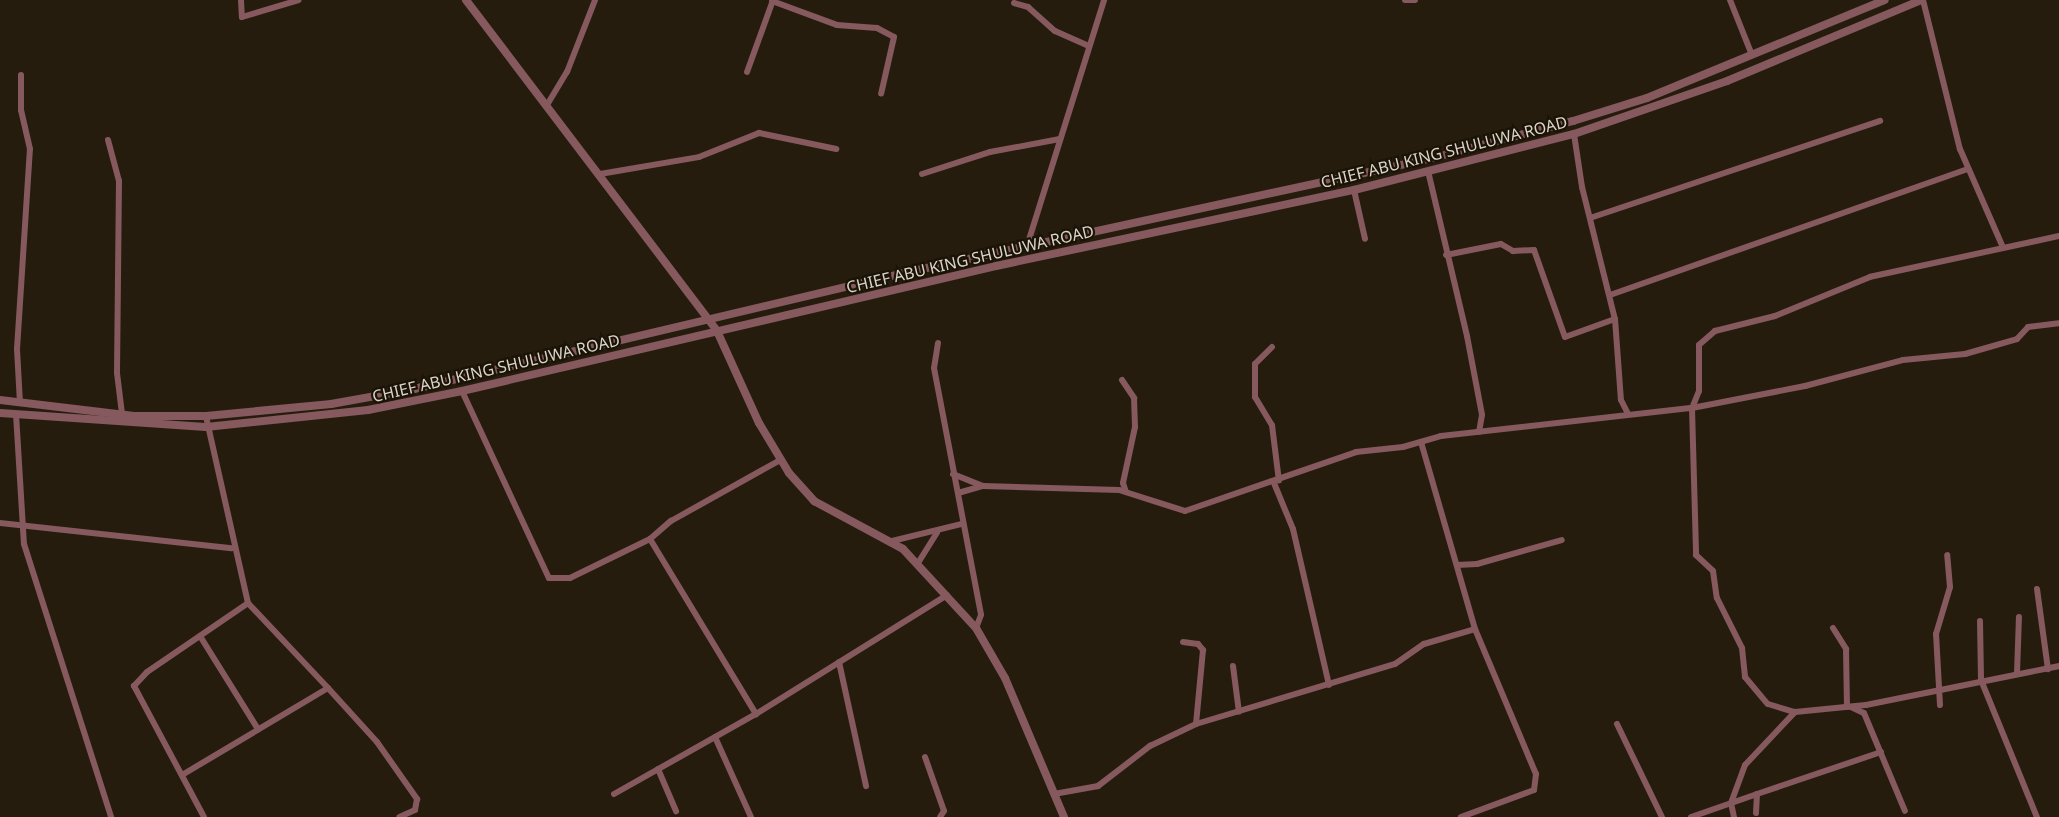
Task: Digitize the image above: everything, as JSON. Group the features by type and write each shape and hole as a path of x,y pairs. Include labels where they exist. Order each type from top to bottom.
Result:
{"street":[{"path":"241,0 242,17 299,0"},
{"path":"466,0 717,331 780,460 814,501 892,541 918,563 976,628 1005,678 1064,817"},
{"path":"547,105 567,72 595,0"},
{"path":"747,72 772,0 837,25 877,28 894,37 881,94"},
{"path":"1027,246 1104,0"},
{"path":"1405,0 1415,0"},
{"path":"1730,0 1752,55"},
{"path":"0,400 122,414 206,416 331,404 414,389 1027,246 1433,158 1573,121 1723,67 1885,0"},
{"path":"1923,0 1968,169 2002,245"},
{"name":"CHIEF ABU KING SHULUWA ROAD","path":"0,413 206,427 368,410 462,391 717,331 1354,190 1574,134 1727,81 1923,0"},
{"path":"1014,3 1028,7 1055,31 1089,46"},
{"path":"1723,67 1727,81"},
{"path":"20,403 17,349 30,149 20,98 21,75"},
{"path":"1590,218 1880,121"},
{"path":"600,174 699,157 759,133 836,149"},
{"path":"1574,134 1590,218 1615,319 1621,400 1628,414"},
{"path":"922,174 990,152 1060,139"},
{"path":"108,140 119,181 117,373 122,414"},
{"path":"1610,296 1968,169"},
{"path":"1428,171 1446,255 1467,336 1482,415 1479,432"},
{"path":"1354,190 1365,239"},
{"path":"1198,209 1199,223"},
{"path":"2059,236 2002,245 1870,277 1775,316 1715,330 1699,345 1699,392 1692,408 1696,555 1713,571 1717,598 1742,648 1745,677 1768,704 1795,712 1849,707 1981,680 2059,667"},
{"path":"1446,255 1501,244 1513,251 1533,250 1565,337 1615,319"},
{"path":"958,493 983,486 1116,490 1180,512 1238,490 1276,482 1356,452 1479,432 1614,414 1692,408 1804,386 1903,360 1965,354 2017,339 2028,327 2059,323"},
{"path":"938,344 934,368 981,615 976,628"},
{"path":"1272,347 1255,364 1255,397 1272,425 1276,482 1293,529 1329,685"},
{"path":"1122,380 1134,398 1135,427 1123,483 1126,492"},
{"path":"462,391 549,578 570,578 650,539 671,521 780,460"},
{"path":"1614,414 1621,400"},
{"path":"16,414 20,525 111,817"},
{"path":"206,416 206,427 232,548 248,603 378,742 417,799 415,810 399,817"},
{"path":"1421,442 1475,629 1536,782 1531,792 1461,817"},
{"path":"953,474 983,486"},
{"path":"1116,490 1123,483"},
{"path":"0,523 232,548"},
{"path":"892,541 937,533 962,524"},
{"path":"918,563 937,533"},
{"path":"650,539 756,714"},
{"path":"1457,565 1477,564 1562,540"},
{"path":"1940,705 1941,690 1936,634 1950,587 1947,555"},
{"path":"2037,589 2048,669"},
{"path":"614,795 756,714 948,595"},
{"path":"204,817 134,683 248,603"},
{"path":"2018,673 2019,617"},
{"path":"1980,621 1981,680 2037,817"},
{"path":"1833,628 1846,649 1849,707"},
{"path":"1054,794 1098,786 1150,746 1196,724 1395,664 1424,644 1475,629"},
{"path":"200,636 258,729"},
{"path":"1183,642 1197,644 1203,650 1196,724"},
{"path":"839,662 866,786"},
{"path":"1233,666 1239,712"},
{"path":"182,775 328,688"},
{"path":"1849,707 1864,713 1905,811"},
{"path":"1734,817 1731,803 1745,765 1795,712"},
{"path":"1617,724 1662,817"},
{"path":"715,737 751,817"},
{"path":"1691,817 1881,752"},
{"path":"925,757 944,811 940,817"},
{"path":"658,769 676,811"},
{"path":"1756,813 1757,794"}]}
